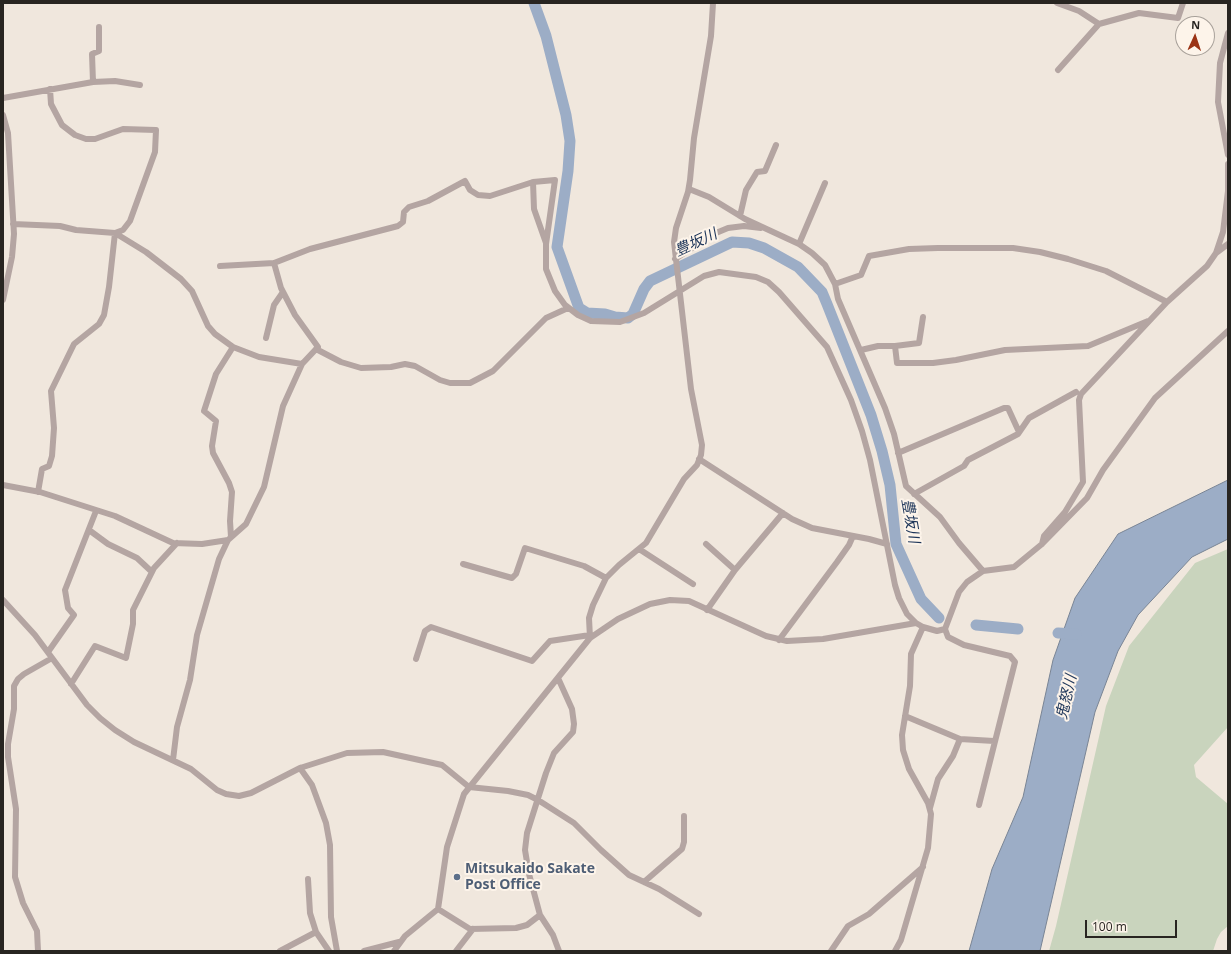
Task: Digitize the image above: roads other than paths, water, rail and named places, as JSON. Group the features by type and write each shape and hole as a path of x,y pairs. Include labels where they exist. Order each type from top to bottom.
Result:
{"street":[{"path":"590,636 589,618 593,605 606,578 646,543 684,480 697,464 702,445 691,389 674,242 676,228 689,189 694,138 711,36 714,3"},
{"path":"1057,3 1079,11 1099,24"},
{"path":"1079,11 1081,3"},
{"path":"1058,70 1099,24 1140,13 1178,18 1183,3"},
{"path":"93,82 92,54 99,51 99,27"},
{"path":"1228,33 1220,63 1218,102 1228,154"},
{"path":"3,98 93,82 115,81 140,85"},
{"path":"13,224 60,226 76,230 115,233 123,230 130,221 155,152 156,130 123,129 95,139 86,139 75,135 62,125 51,104 50,89"},
{"path":"3,115 8,134 13,224 12,257 3,300"},
{"path":"740,216 746,190 757,172 765,171 776,145"},
{"path":"1042,544 1044,536 1065,512 1083,482 1079,400 1081,394 1167,302 1207,266 1216,253 1223,232 1228,191 1228,164"},
{"path":"220,266 274,263 310,249 398,226 403,222 404,212 409,207 428,201 465,181 470,190 478,195 490,196 532,182 555,180 546,244 546,269 548,278 555,291 568,308 578,315 591,321 620,322 644,313 679,290 704,276 719,272 756,277 768,282 779,292 827,347 851,400 862,431 899,598 907,614 923,628 937,631 946,627"},
{"path":"532,182 534,209 546,244"},
{"path":"799,244 825,183"},
{"path":"689,189 709,197 740,216 799,244 825,265 835,284 838,299 885,408 894,434 906,486 940,517 959,544 983,571"},
{"path":"675,260 716,233 728,228 744,226 764,228"},
{"path":"115,233 146,252 181,279 192,291 208,326 215,334 233,347 259,357 302,364"},
{"path":"38,492 42,469 49,466 52,456 54,428 51,391 74,344 99,324 104,315 109,287 115,233"},
{"path":"1216,253 1228,244"},
{"path":"835,284 861,274 869,256 909,249 1013,248 1068,258 1106,271 1167,302"},
{"path":"173,760 177,727 190,680 197,635 219,559 230,539 246,524 264,487 283,406 302,364 318,347 296,315 283,292 274,263"},
{"path":"266,338 274,305 283,292"},
{"path":"316,350 341,362 361,368 391,367 405,364 415,366 440,380 450,383 470,383 493,371 546,318 568,308"},
{"path":"861,350 878,346 895,346 918,343 923,317"},
{"path":"895,346 897,363 941,362 1004,350 1088,346 1151,319"},
{"path":"979,806 1015,662 1014,659 964,646 948,637 946,627 959,592 967,582 983,571 1014,567 1042,544 1087,498 1103,470 1156,398 1228,331"},
{"path":"230,539 232,492 213,452 212,446 216,421 204,411 216,374 233,347"},
{"path":"914,494 964,466 968,460 1019,432 1029,418 1076,392"},
{"path":"898,453 1004,408 1008,408 1019,432"},
{"path":"699,459 783,513 812,528 887,544"},
{"path":"3,486 38,492 96,510 133,523 144,531 177,543 202,544 230,539"},
{"path":"48,652 74,615 68,608 65,590 96,510"},
{"path":"707,610 735,570 783,513"},
{"path":"89,530 108,544 138,558 152,572"},
{"path":"779,640 841,556 853,536"},
{"path":"71,684 95,646 126,658 133,624 133,610 152,572 177,543"},
{"path":"706,544 735,570"},
{"path":"463,564 512,578 516,574 525,548 584,566 606,578"},
{"path":"639,548 693,584"},
{"path":"3,600 35,634 87,705 115,730 134,742 191,769 218,790 226,794 239,796 251,793 300,768 347,753 365,751 383,752 442,765 469,787 508,791 528,795 538,800 574,823 629,875 699,914"},
{"path":"394,951 400,942 438,909 447,847 464,794 590,636 618,619 650,604 670,600 689,601 779,640 803,641 823,639 916,623"},
{"path":"416,659 426,631 431,627 532,661 550,641 590,636"},
{"path":"923,628 911,654 910,686 902,736 909,769 928,802 930,810"},
{"path":"38,951 37,931 23,903 15,877 16,809 8,757 8,744 14,708 14,686 18,679 24,674 52,658"},
{"path":"558,678 572,709 574,724 572,732 554,753 546,773 527,832 525,850 529,874 540,915 552,934 559,951"},
{"path":"904,716 960,739 994,742"},
{"path":"895,951 901,940 924,866 928,848 930,810 933,794 938,779 953,756 960,739"},
{"path":"300,768 312,786 326,823 330,853 331,917 337,951"},
{"path":"644,882 682,849 684,842 684,816"},
{"path":"831,951 848,926 869,914 924,866"},
{"path":"308,879 310,913 316,932 329,951"},
{"path":"438,909 462,925 473,929 516,928 527,925 540,915"},
{"path":"456,951 473,929"},
{"path":"280,951 316,932"},
{"path":"364,951 400,942"}],"water":[{"name":"鬼怒川","path":"1228,480 1228,539 1192,557 1138,615 1118,651 1095,712 1040,951 969,951 992,869 1023,797 1053,660 1075,598 1118,534"}],"waterway":[{"name":"豊坂川","path":"534,3 546,36 566,115 570,141 568,171 557,247 579,308 587,313 628,318 633,314 644,289 650,281 732,242 749,243 764,248 798,267 822,292 827,304 871,415 882,451 890,485 896,544 921,599 939,618"},
{"name":"豊坂川","path":"976,625 1018,629"},
{"name":"豊坂川","path":"1058,633 1076,634"}],"place":[{"name":"Mitsukaido Sakate Post Office","path":"457,877"}]}
